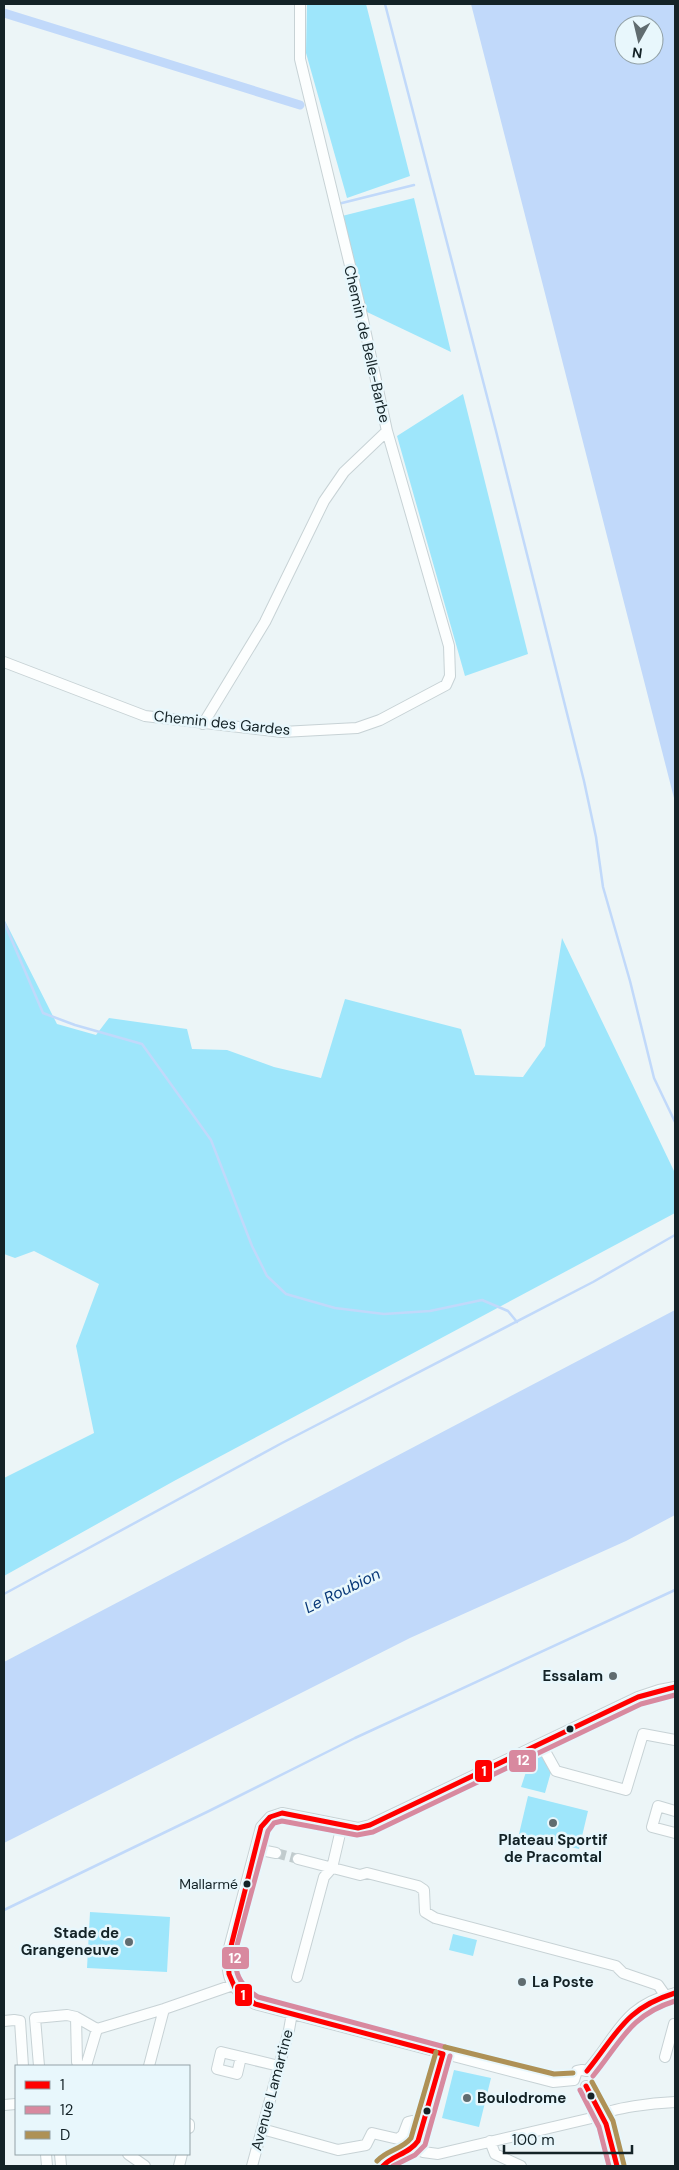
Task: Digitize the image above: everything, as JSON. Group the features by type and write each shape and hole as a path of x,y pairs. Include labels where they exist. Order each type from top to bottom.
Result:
{"street":[{"name":"Chemin de Belle-Barbe","path":"203,724 265,622 324,501 344,472 387,431 361,311 300,59 300,4"},
{"name":"Chemin des Gardes","path":"4,662 127,711 145,716 282,732 357,728 380,720 446,685 450,670 449,646 387,431"},
{"path":"574,2080 553,2082 255,2004 242,1997 232,1985 229,1976 228,1954 261,1827 270,1817 282,1812 358,1828 370,1825 638,1698 659,1690 675,1687"},
{"path":"541,1744 556,1771 626,1790 643,1734 675,1740"},
{"path":"675,1811 658,1806 652,1827 675,1833"},
{"path":"297,1977 324,1877 332,1868 342,1825"},
{"path":"256,1849 276,1853"},
{"path":"298,1859 360,1875 368,1873 418,1886 424,1890 425,1912 434,1918 616,1966 622,1973 658,1985 665,1995"},
{"path":"39,2065 35,2018 72,2016 97,2029 164,2009 232,1985"},
{"path":"587,2071 629,2014 650,2000 675,1993"},
{"path":"150,2065 164,2009"},
{"name":"Avenue Lamartine","path":"252,2166 292,2013"},
{"path":"72,2016 77,2062 79,2065"},
{"path":"4,2022 18,2020 22,2027 23,2065"},
{"path":"665,2057 675,2022"},
{"path":"86,2065 97,2029"},
{"path":"414,2148 443,2054"},
{"path":"241,2057 279,2066"},
{"path":"574,2080 577,2071 587,2071 591,2080 586,2086"},
{"path":"574,2080 580,2086 586,2086"},
{"path":"586,2086 607,2129 617,2166"},
{"path":"383,2166 395,2155 414,2148 423,2152 438,2154 600,2115 655,2103 675,2102"},
{"path":"262,2129 338,2150 346,2150 366,2145 372,2133 398,2139 403,2135 408,2122 423,2123"},
{"path":"490,2142 496,2154 521,2166"},
{"path":"129,2155 145,2166"}],"shaded area":[{"path":"307,4 366,4 410,176 347,198 306,53"},
{"path":"414,198 451,352 367,312 342,216"},
{"path":"463,394 528,654 465,676 397,436"},
{"path":"4,919 57,1024 96,1035 109,1018 187,1029 192,1049 227,1050 274,1067 321,1078 345,999 461,1029 475,1075 523,1077 545,1046 562,938 675,1173 675,1213 174,1481 4,1576 4,1478 94,1433 76,1346 99,1284 34,1251 15,1258 4,1254"},
{"path":"537,1753 542,1754 551,1772 545,1793 521,1787 530,1760"},
{"name":"Plateau Sportif de Pracomtal","path":"528,1796 588,1811 579,1849 519,1834"},
{"name":"Stade de Grangeneuve","path":"90,1912 170,1917 167,1972 87,1968"},
{"path":"453,1934 477,1940 473,1956 449,1950"},
{"name":"Boulodrome","path":"454,2070 491,2078 479,2127 442,2118"}],"water":[{"path":"471,4 675,4 675,802"},
{"name":"Le Roubion","path":"675,1310 675,1515 626,1541 410,1638 4,1843 4,1662"}],"waterway":[{"path":"385,4 496,431 584,781 596,837 603,887 630,981 654,1078 675,1122"},
{"path":"4,13 300,105"},
{"path":"338,204 414,185"},
{"path":"4,922 43,1013 75,1025 142,1044 211,1140 252,1246 267,1276 286,1294 335,1308 384,1314 430,1311 482,1300 508,1311 517,1322"},
{"path":"4,1594 282,1443 593,1282 675,1235"},
{"path":"4,1910 355,1738 675,1590"}],"tunnel":[{"path":"276,1853 298,1859"}],"transit line":[{"name":"1","path":"443,2054 255,2004 235,1988 229,1974 228,1958 261,1827 270,1817 282,1813 358,1828 370,1825 638,1697 675,1687"},
{"name":"12","path":"445,2047 258,1997 246,1988 237,1971 236,1949 268,1831 274,1823 282,1821 357,1835 373,1832 641,1704 675,1695"},
{"name":"1","path":"587,2071 615,2034 633,2015 658,1999 675,1993"},
{"name":"12","path":"593,2076 619,2041 637,2022 647,2014 675,2001"},
{"name":"D","path":"445,2047 554,2074 573,2073"},
{"name":"D","path":"377,2161 385,2154 404,2145 411,2138 436,2052"},
{"name":"1","path":"383,2166 391,2159 410,2149 418,2141 443,2054"},
{"name":"12","path":"393,2166 415,2155 425,2145 450,2056"},
{"name":"D","path":"592,2082 613,2121 624,2165"},
{"name":"1","path":"586,2086 606,2124 617,2166"},
{"name":"12","path":"580,2090 599,2127 609,2166"}],"place":[{"name":"Essalam","path":"613,1676"},
{"name":"Plateau Sportif de Pracomtal","path":"553,1823"},
{"name":"Mallarmé","path":"247,1884"},
{"name":"Stade de Grangeneuve","path":"129,1942"},
{"name":"La Poste","path":"522,1982"},
{"name":"Boulodrome","path":"467,2098"}]}
